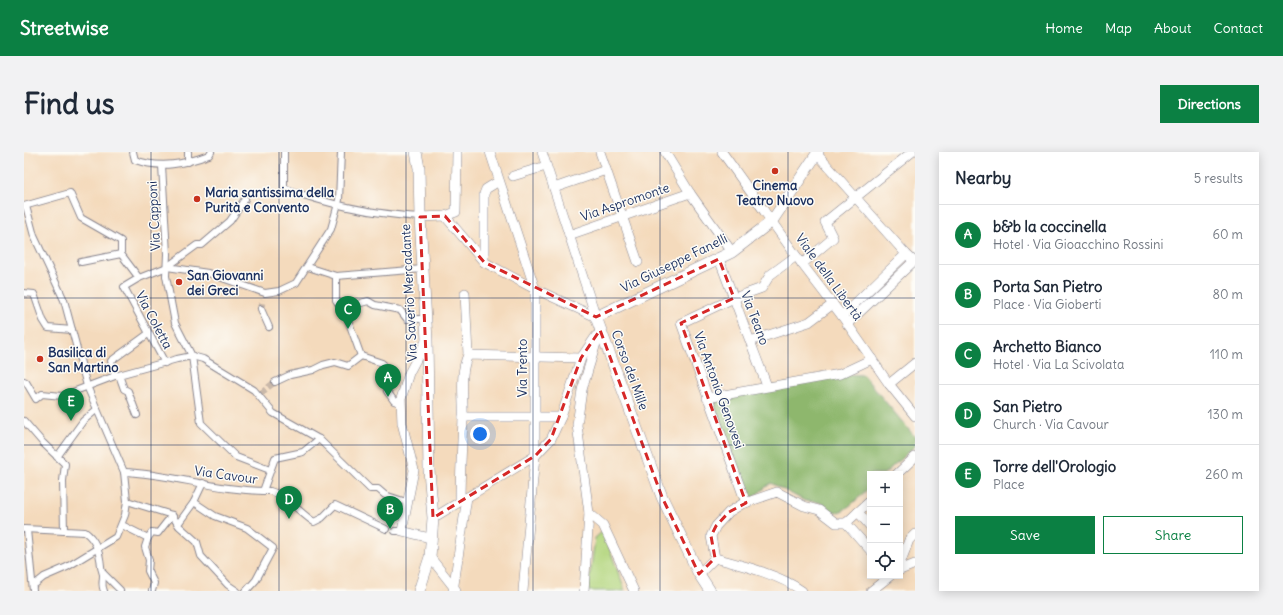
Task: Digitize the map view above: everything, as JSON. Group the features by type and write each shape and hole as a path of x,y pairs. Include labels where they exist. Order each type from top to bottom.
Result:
{"street":[{"path":"133,152 135,160 162,165 180,165 209,155 211,152"},
{"path":"188,152 188,162"},
{"path":"284,152 284,188 338,206 375,213 420,217 445,216 456,212 457,152"},
{"path":"167,267 208,273 264,297 296,283 308,267 330,229 340,200 342,152"},
{"name":"Via Saverio Mercadante","path":"416,152 419,168 422,269 427,340 429,470 433,518 430,538 430,557 419,591"},
{"name":"Via Trento","path":"490,152 535,290 534,357 536,456 523,591"},
{"name":"Corso dei Mille","path":"542,152 600,330 662,497 699,574 710,591"},
{"path":"600,152 638,262"},
{"path":"665,152 690,193 732,252"},
{"name":"Viale della Libertà","path":"722,152 796,256 842,316 889,384 915,416"},
{"path":"802,264 833,238 825,222 855,196 912,152"},
{"path":"818,153 906,254 915,261 847,324"},
{"name":"Via Giuseppe Fanelli","path":"596,317 732,252 772,221 818,153"},
{"name":"Via Capponi","path":"162,165 167,267 166,276 175,323 192,356 201,423 236,457 270,470"},
{"path":"513,176 546,166"},
{"path":"554,188 606,170"},
{"path":"484,262 484,194 486,189 499,181"},
{"path":"33,588 44,577 98,549 116,537 122,525 127,501 124,472 96,410 87,386 64,300 34,236 25,206 70,193 81,218 122,241 121,254 139,278 167,267 197,245 202,245 230,221 245,199"},
{"name":"Via Aspromonte","path":"569,235 690,193"},
{"path":"445,216 484,262 535,290 596,317"},
{"path":"80,262 121,254"},
{"path":"842,316 906,254"},
{"name":"Via Antonio Genovesi","path":"746,503 681,323 734,298 762,288 770,275 796,256"},
{"name":"Via Teano","path":"719,259 767,386"},
{"path":"308,267 336,276 422,269"},
{"path":"336,276 336,300 347,316 361,356"},
{"name":"Via Coletta","path":"139,278 124,287 165,363"},
{"path":"24,293 34,294 42,320 48,328 72,330"},
{"path":"454,590 464,499 460,460 463,417 463,364 468,355 465,293"},
{"path":"341,309 368,301 374,305 400,310 407,319 425,319"},
{"path":"750,341 809,322 833,304"},
{"path":"260,309 269,327"},
{"path":"433,518 536,456 550,439 561,417 581,358 600,330"},
{"path":"584,591 589,513 577,425 582,390 600,330"},
{"path":"137,414 128,390 124,389 111,361 148,334"},
{"path":"427,340 409,373 401,403 402,423 414,470 398,531 430,538"},
{"path":"468,355 581,358"},
{"path":"24,381 36,399 42,394 62,396 117,376 165,363 192,356 203,359 260,394 272,413 319,439 370,488 378,489 385,495 406,502"},
{"path":"275,382 290,375 313,370 323,365 335,362 348,366 361,356"},
{"path":"361,356 382,363 389,370 387,392 394,401 401,403"},
{"path":"707,398 840,374 872,359"},
{"path":"889,384 915,363"},
{"path":"57,457 83,421 96,410"},
{"path":"463,417 561,417"},
{"path":"24,421 65,464 63,481 64,531"},
{"path":"263,491 275,458 303,452 319,439"},
{"path":"901,471 915,457"},
{"path":"414,470 429,470"},
{"name":"Via Cavour","path":"124,472 145,473 280,494 301,513 314,522 322,518 336,505 386,529"},
{"path":"178,524 194,502 203,483"},
{"path":"715,558 711,536 716,526 729,512 746,503 777,492 804,506 819,510 836,523 846,523 867,504"},
{"path":"127,501 172,514 178,524 197,542 200,556 228,585 238,591"},
{"path":"194,502 215,516 247,528 274,548 256,580 246,591"},
{"path":"858,512 867,522"},
{"path":"589,513 602,525 634,591"},
{"path":"152,591 154,583 148,571 149,560 145,547 152,532 158,533 172,514"},
{"path":"846,523 867,547"},
{"path":"122,525 148,538"},
{"path":"33,588 26,529 85,532 98,549 100,568 103,573 120,590"},
{"path":"903,556 909,540 915,534"},
{"path":"430,557 454,590"},
{"path":"699,574 715,558"},
{"path":"715,558 790,582 802,591"},
{"path":"903,569 915,564"},
{"path":"96,591 103,589 103,573"},
{"path":"412,591 423,579"},
{"path":"871,591 886,579"}],"highlighted area":[{"path":"445,216 484,262 596,317 719,259 734,298 681,323 746,503 729,512 716,526 711,536 715,558 699,574 662,497 600,330 581,358 551,439 535,456 433,518 420,217"}],"green space":[{"path":"840,374 863,375 915,437 915,446 887,471 867,471 867,490 843,510 832,513 819,502 805,501 771,483 746,503 707,398"},
{"path":"603,531 625,591 588,591 595,538"}],"tunnel":[{"path":"261,309 263,300"},
{"path":"261,393 275,382"}],"place":[{"name":"Cinema Teatro Nuovo","path":"775,171"},
{"name":"Maria santissima della Purità e Convento","path":"197,199"},
{"name":"San Giovanni dei Greci","path":"179,282"},
{"name":"Archetto Bianco","path":"348,329"},
{"name":"Basilica di San Martino","path":"40,359"},
{"name":"b&b la coccinella","path":"388,397"},
{"name":"Torre dell'Orologio","path":"71,421"},
{"name":"San Pietro","path":"289,519"},
{"name":"Porta San Pietro","path":"390,529"}]}
